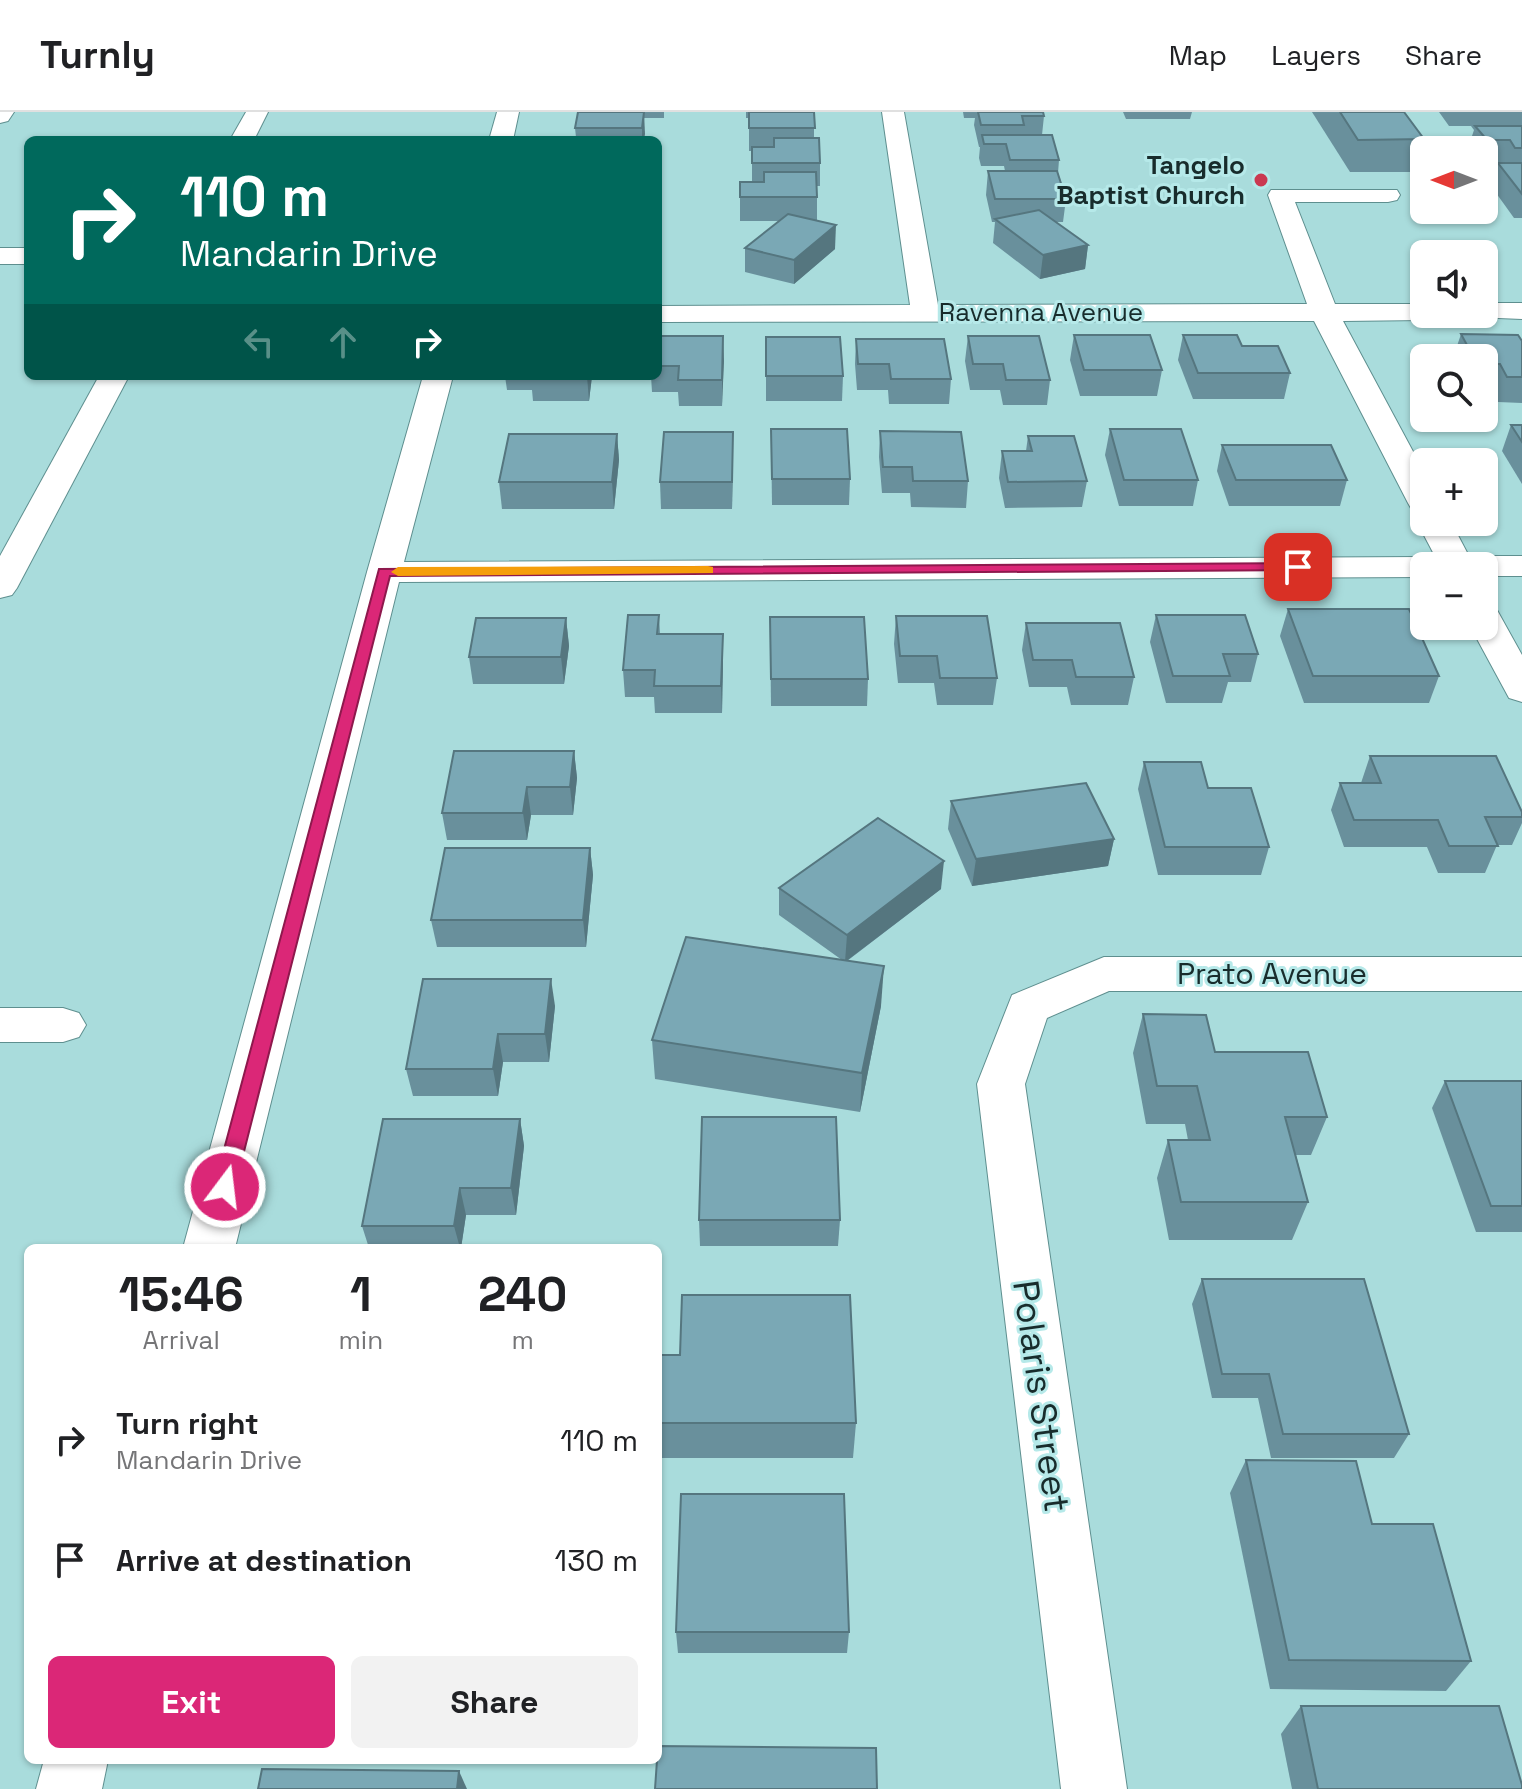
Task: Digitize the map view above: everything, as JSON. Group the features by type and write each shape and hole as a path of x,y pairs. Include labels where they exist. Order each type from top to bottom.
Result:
{"street":[{"path":"244,136 257,112"},
{"path":"502,136 508,112"},
{"path":"893,112 925,312"},
{"path":"1388,195 1280,195 1324,312 1410,476"},
{"path":"0,256 24,256"},
{"path":"1498,311 1522,311"},
{"name":"Ravenna Avenue","path":"662,314 1410,312"},
{"path":"0,588 112,380"},
{"path":"210,1244 384,572 437,380"},
{"path":"1498,566 1522,566"},
{"path":"384,572 1410,567"},
{"path":"1496,640 1522,690"},
{"name":"Prato Avenue","path":"1028,1007 1104,974 1522,974"},
{"name":"Polaris Street","path":"1028,1007 1001,1084 1094,1789"},
{"path":"0,1025 63,1025"},
{"path":"69,1789 75,1764"}],"building":[{"path":"578,112 644,112 642,128 575,128"},
{"path":"749,112 814,112 815,128 749,128"},
{"path":"978,112 1043,112 1044,116 1022,116 1024,125 981,125"},
{"path":"1340,112 1404,112 1422,136 1410,136 1410,139 1358,140"},
{"path":"1475,126 1522,126 1522,148 1515,148 1510,140 1498,140 1498,136 1484,136"},
{"path":"982,135 1052,135 1059,160 1010,160 1006,144 984,144"},
{"path":"774,138 819,138 820,163 752,163 752,147 774,147"},
{"path":"1498,163 1522,163 1522,194"},
{"path":"988,171 1057,171 1066,199 995,199"},
{"path":"764,172 816,172 817,197 740,197 740,182 764,182"},
{"path":"1039,210 1088,245 1043,255 995,219"},
{"path":"788,214 836,225 794,260 745,248"},
{"path":"1461,334 1518,335 1522,341 1522,377 1507,377 1498,364 1498,344 1466,344"},
{"path":"1074,335 1150,335 1162,370 1084,370"},
{"path":"1183,335 1237,335 1242,346 1278,346 1290,373 1198,373"},
{"path":"662,336 723,336 722,380 678,380 679,366 662,366"},
{"path":"968,336 1039,336 1050,380 1006,380 1003,364 973,364"},
{"path":"766,337 840,337 843,376 766,376"},
{"path":"856,339 944,339 951,379 891,379 889,364 858,364"},
{"path":"1511,425 1522,425 1522,442"},
{"path":"771,429 847,429 850,479 772,479"},
{"path":"1110,429 1181,429 1198,480 1124,480"},
{"path":"880,431 961,432 968,481 913,481 912,467 883,467"},
{"path":"664,432 733,432 732,482 660,482"},
{"path":"509,434 617,434 612,482 499,482"},
{"path":"1028,436 1074,436 1087,481 1008,482 1002,451 1032,451"},
{"path":"1222,445 1331,445 1347,480 1236,480"},
{"path":"1288,609 1409,609 1410,640 1423,640 1439,676 1313,676"},
{"path":"628,615 659,615 657,634 723,634 721,686 654,686 655,670 623,670"},
{"path":"1156,615 1245,615 1258,654 1223,654 1230,676 1173,676"},
{"path":"896,616 987,616 997,678 940,678 937,656 900,656"},
{"path":"770,617 864,617 868,679 771,679"},
{"path":"476,618 566,618 561,657 469,657"},
{"path":"1026,623 1120,623 1134,677 1076,677 1072,660 1033,660"},
{"path":"454,751 574,751 570,787 527,787 523,813 442,813"},
{"path":"1370,756 1496,756 1522,817 1485,817 1498,846 1449,846 1438,820 1354,820 1340,783 1381,783"},
{"path":"1144,762 1201,762 1208,788 1251,788 1269,847 1165,847"},
{"path":"1086,783 1114,839 976,859 951,801"},
{"path":"878,818 944,861 847,935 779,888"},
{"path":"445,848 590,848 583,920 431,920"},
{"path":"686,937 884,966 862,1073 652,1040"},
{"path":"423,979 551,979 545,1034 498,1034 493,1069 406,1069"},
{"path":"1143,1014 1206,1015 1215,1052 1308,1052 1327,1117 1285,1117 1308,1202 1181,1202 1168,1140 1210,1140 1197,1086 1157,1086"},
{"path":"1445,1081 1522,1081 1522,1206 1491,1206"},
{"path":"702,1117 836,1117 840,1220 699,1220"},
{"path":"383,1119 520,1119 511,1188 460,1188 454,1226 362,1226"},
{"path":"1202,1279 1364,1279 1409,1434 1283,1434 1269,1374 1222,1374"},
{"path":"682,1295 850,1295 856,1423 662,1423 662,1355 680,1355"},
{"path":"1246,1460 1356,1461 1372,1524 1433,1524 1471,1661 1289,1660"},
{"path":"681,1494 844,1494 849,1632 676,1632"},
{"path":"1301,1706 1499,1706 1522,1789 1318,1789"},
{"path":"662,1746 876,1748 877,1789 655,1789 657,1764 662,1764"},
{"path":"262,1769 459,1771 457,1789 258,1789"}],"slow traffic":[{"path":"398,572 708,570"}],"place":[{"name":"Tangelo Baptist Church","path":"1261,180"}],"route":[{"path":"225,1187 384,572 1298,567"}]}
